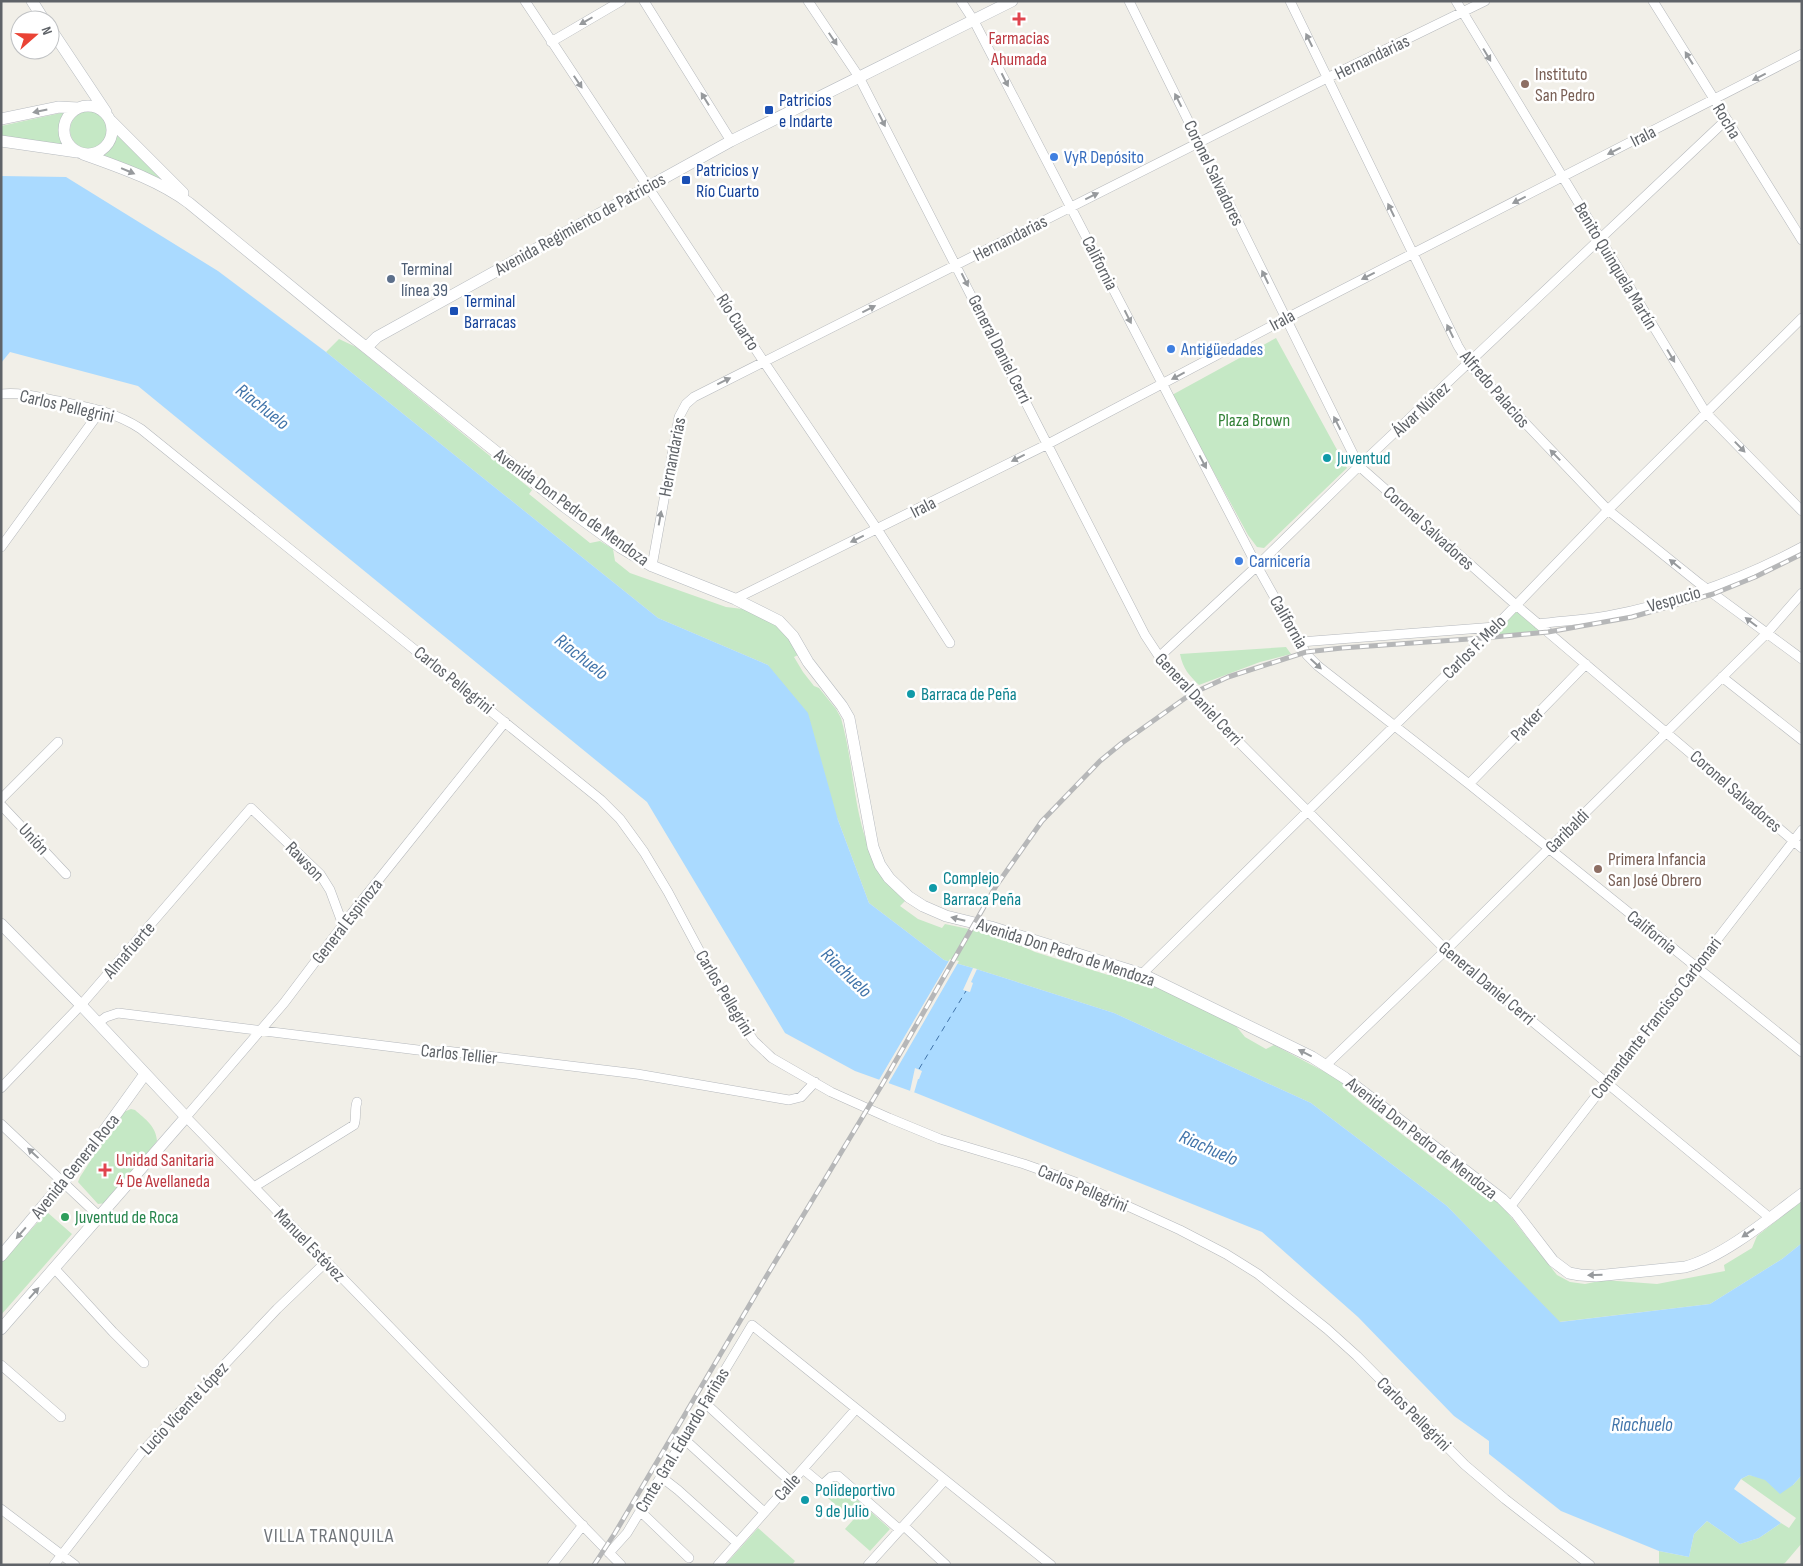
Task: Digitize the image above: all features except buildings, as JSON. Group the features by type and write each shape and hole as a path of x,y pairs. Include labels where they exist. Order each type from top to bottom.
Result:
{"main road":[{"name":"Avenida Regimiento de Patricios","path":"367,347 377,337 731,141 1012,1"},
{"path":"60,43 82,76 109,119 112,136 106,147 98,153 80,153 68,143 64,132 69,116 79,108 84,98 82,76"},
{"path":"1,119 55,108 95,107 100,109 109,119"},
{"name":"Avenida Don Pedro de Mendoza","path":"109,119 204,213"},
{"name":"Avenida Don Pedro de Mendoza","path":"1,141 80,153 150,180 178,195 204,213 546,493 627,551 652,566 735,599 774,618 786,627 808,662 846,712 852,731 873,847 884,872 901,890 923,906 946,916 996,928 1142,974 1207,1004 1326,1065 1494,1193 1510,1207 1558,1266 1574,1274 1596,1276 1685,1267 1698,1263 1715,1255 1802,1194"},
{"name":"Manuel Estévez","path":"2,927 81,1005 186,1117"},
{"name":"Avenida General Roca","path":"1,1256 91,1150 145,1074"},
{"path":"1,1329 186,1117"}],"street":[{"name":"Río Cuarto","path":"525,1 877,529 950,643"},
{"path":"551,42 621,1"},
{"path":"644,1 731,141"},
{"name":"General Daniel Cerri","path":"808,1 859,77 1146,636 1166,667 1307,812 1446,950 1770,1218"},
{"name":"California","path":"961,1 974,21 1162,384 1307,655 1318,666 1469,784 1802,1052"},
{"name":"Coronel Salvadores","path":"1128,1 1200,142 1285,319 1359,466 1538,624 1802,848"},
{"name":"Alfredo Palacios","path":"1290,1 1412,254 1469,364 1608,510 1707,590 1802,659"},
{"name":"Benito Quinquela Martín","path":"1456,1 1706,413 1802,511"},
{"name":"Hernandarias","path":"652,566 676,428 683,408 689,400 699,393 1485,1"},
{"name":"Rocha","path":"1653,1 1802,240"},
{"name":"Irala","path":"735,599 1048,444 1285,319 1802,54"},
{"name":"Álvar Núñez","path":"1159,657 1258,566 1359,466 1726,120"},
{"name":"Carlos F. Melo","path":"1142,974 1495,627 1608,510 1802,318"},
{"name":"Carlos Pellegrini","path":"1,394 22,393 101,410 129,421 157,441 601,800 620,819 658,873 741,1023 754,1041 772,1058 831,1092 889,1118 940,1139 1075,1182 1205,1242 1247,1266 1345,1346 1486,1484 1590,1565"},
{"path":"1,547 101,410"},
{"name":"Vespucio","path":"1538,624 1624,612 1663,603 1707,590 1764,566 1802,547"},
{"name":"Garibaldi","path":"1326,1065 1446,950 1767,633 1802,593"},
{"path":"1300,642 1495,627"},
{"name":"Parker","path":"1469,784 1586,664"},
{"path":"1722,677 1802,740"},
{"name":"General Espinoza","path":"186,1117 260,1032 505,722"},
{"path":"1,798 58,742"},
{"name":"Unión","path":"1,805 66,874"},
{"name":"Rawson","path":"251,808 320,874 330,890 343,925"},
{"name":"Almafuerte","path":"1,1088 81,1005 251,808"},
{"name":"Comandante Francisco Carbonari","path":"1510,1207 1802,830"},
{"name":"Carlos Tellier","path":"98,1023 106,1017 118,1013 260,1032 637,1074 789,1100 801,1097 815,1082"},
{"path":"254,1187 354,1125 356,1122 354,1111 357,1102"},
{"name":"Manuel Estévez","path":"186,1117 583,1525 611,1558 621,1565"},
{"path":"1,1124 100,1216"},
{"name":"Lucio Vicente López","path":"54,1565 141,1453 277,1309 326,1262"},
{"path":"55,1269 144,1363"},
{"name":"Cmte. Gral. Eduardo Fariñas","path":"611,1558 752,1325 856,1409"},
{"path":"1,1365 61,1417"},
{"path":"704,1402 791,1482"},
{"path":"856,1409 1051,1565"},
{"name":"Calle","path":"718,1565 856,1409"},
{"path":"683,1438 764,1512"},
{"path":"804,1468 822,1485 831,1477 838,1476 946,1565"},
{"path":"660,1476 737,1543"},
{"path":"868,1565 945,1480"},
{"path":"1,1509 75,1565"},
{"path":"640,1511 689,1558"},
{"path":"552,1565 583,1525"}],"green space":[{"path":"70,111 62,129 67,147 1,137 1,126"},
{"path":"89,111 102,117 108,130 102,143 89,149 76,143 70,130 76,117"},
{"path":"115,129 173,187 99,155 113,145"},
{"name":"Plaza Brown","path":"1276,338 1347,468 1264,548 1257,547 1248,535 1172,395"},
{"path":"339,339 356,347 532,490 529,494 590,543 600,541 613,549 615,561 630,573 726,607 751,610 772,621 789,638 798,655 794,657 803,672 814,686 819,688 841,718 859,815 874,859 887,880 905,901 900,906 918,919 942,928 945,924 997,935 1035,952 1108,975 1116,971 1146,981 1236,1026 1245,1037 1266,1049 1274,1045 1344,1082 1346,1090 1363,1104 1482,1196 1490,1195 1507,1212 1557,1275 1570,1282 1585,1284 1604,1280 1657,1284 1725,1271 1724,1265 1752,1248 1757,1236 1802,1201 1802,1243 1782,1259 1710,1304 1559,1322 1447,1206 1311,1103 1114,1013 944,960 869,903 838,820 768,665 658,618 326,352"},
{"path":"1516,605 1548,632 1483,638"},
{"path":"1286,647 1291,654 1260,662 1199,685 1187,671 1180,654"},
{"path":"131,1109 135,1110 149,1123 155,1131 157,1141 106,1203 98,1204 78,1182 121,1113"},
{"path":"47,1212 72,1234 1,1315 1,1263"},
{"path":"1749,1475 1793,1485 1802,1475 1802,1543 1785,1563 1781,1565 1659,1565 1659,1551 1689,1557 1694,1534 1707,1521 1740,1544 1759,1538 1781,1523 1789,1528 1796,1518 1741,1479"},
{"path":"834,1479 890,1529 870,1551 845,1529 853,1520 822,1493"},
{"path":"758,1528 795,1561 792,1565 725,1565"}],"water":[{"name":"Riachuelo","path":"1,176 66,177 218,271 326,352 658,618 768,665 808,713 838,820 869,903 944,960 1114,1013 1311,1103 1447,1206 1560,1322 1710,1304 1782,1259 1802,1243 1802,1475 1793,1485 1780,1494 1765,1480 1749,1475 1741,1479 1734,1489 1781,1523 1759,1538 1740,1544 1707,1521 1694,1534 1689,1557 1659,1551 1561,1511 1489,1454 1489,1441 1454,1416 1358,1317 1262,1232 916,1093 855,1071 785,1033 647,802 138,386 10,352 1,363"}],"pier":[{"path":"950,959 959,961 888,1084 879,1080"},
{"path":"973,968 977,969 971,982 973,983 970,992 963,990"},
{"path":"915,1068 922,1071 914,1093 910,1091"}],"ferry route":[{"path":"919,1069 966,991"}],"railway":[{"path":"594,1565 615,1533 883,1083 996,886 1042,821 1100,761 1191,694 1228,677 1306,652 1548,632 1632,617 1713,594 1755,577 1802,554"}],"place":[{"name":"Farmacias Ahumada","path":"1019,19"},
{"name":"Instituto San Pedro","path":"1525,84"},
{"name":"Patricios e Indarte","path":"769,110"},
{"name":"VyR Depósito","path":"1054,157"},
{"name":"Patricios y Río Cuarto","path":"686,180"},
{"name":"Terminal línea 39","path":"391,279"},
{"name":"Terminal Barracas","path":"454,311"},
{"name":"Antigüedades","path":"1171,349"},
{"name":"Juventud","path":"1327,458"},
{"name":"Carnicería","path":"1239,561"},
{"name":"Barraca de Peña","path":"911,694"},
{"name":"Primera Infancia San José Obrero","path":"1598,869"},
{"name":"Complejo Barraca Peña","path":"933,888"},
{"name":"Unidad Sanitaria 4 De Avellaneda","path":"105,1170"},
{"name":"Juventud de Roca","path":"65,1217"},
{"name":"Polideportivo 9 de Julio","path":"805,1500"}],"district":[{"name":"VILLA TRANQUILA","path":"329,1535"}]}
